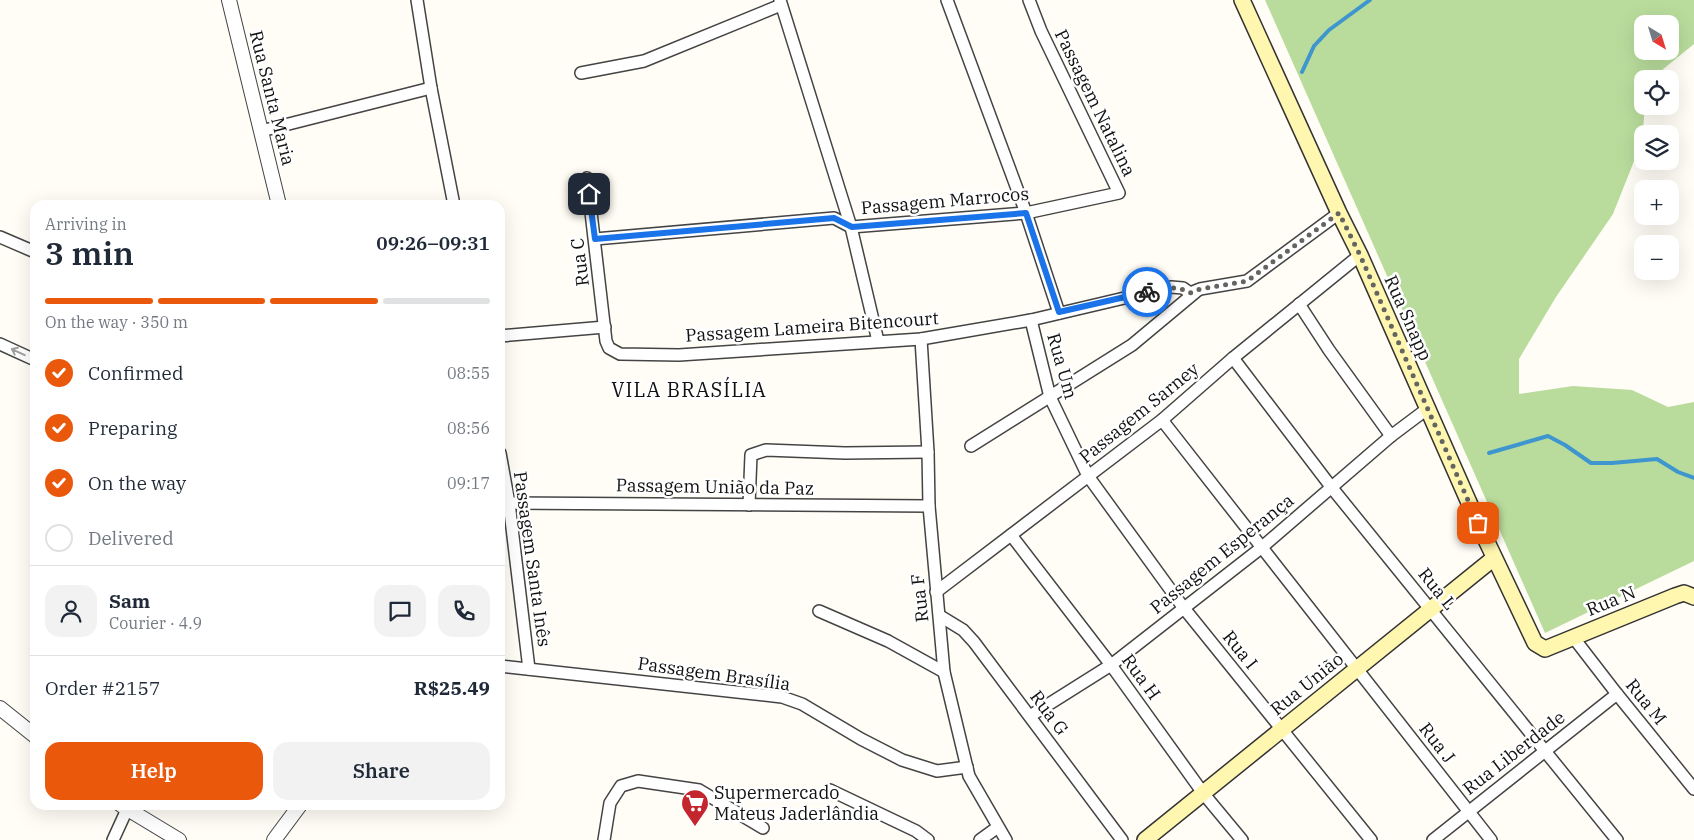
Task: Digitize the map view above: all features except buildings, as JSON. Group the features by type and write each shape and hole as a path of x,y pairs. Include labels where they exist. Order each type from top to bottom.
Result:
{"main road":[{"name":"Rua Snapp","path":"1242,0 1360,255 1494,558 1535,643 1543,648"},
{"name":"Rua União","path":"1145,840 1494,558"},
{"name":"Rua N","path":"1543,648 1675,596 1684,593 1694,596"}],"street":[{"name":"Rua Santa Maria","path":"229,0 278,200"},
{"path":"416,0 453,200"},
{"path":"947,0 1026,213 1059,312"},
{"name":"Passagem Natalina","path":"1029,0 1046,40 1119,192"},
{"path":"581,73 644,61 781,2 852,227 878,342"},
{"path":"261,131 431,88"},
{"name":"Rua C","path":"587,178 606,341"},
{"name":"Passagem Marrocos","path":"595,239 834,218 852,227 1026,213 1119,192"},
{"name":"Passagem Lameira Bitencourt","path":"606,341 609,348 620,354 669,355 921,339 1031,320 1172,286 1183,288 1190,293 1200,289 1247,281 1339,213"},
{"path":"0,237 30,250"},
{"name":"Passagem Sarney","path":"936,592 1162,420 1233,358 1360,255"},
{"name":"Passagem Lameira Bitencourt","path":"971,446 1132,345 1200,289"},
{"path":"1299,304 1328,350 1391,436"},
{"name":"Rua Um","path":"1031,320 1050,397 1088,476"},
{"path":"505,336 605,327"},
{"name":"Rua F","path":"921,339 928,452 929,506 944,672 969,776 1006,840"},
{"path":"0,344 30,358"},
{"name":"Rua L","path":"1233,358 1332,488 1617,840"},
{"name":"Passagem Esperança","path":"1030,716 1111,665 1261,548 1391,436 1427,409"},
{"path":"1162,420 1356,668"},
{"path":"749,505 751,455 766,450 845,453 928,452"},
{"name":"Rua I","path":"1088,476 1183,607 1371,840"},
{"name":"Passagem União da Paz","path":"505,503 929,506"},
{"name":"Passagem Santa Inês","path":"505,510 529,669"},
{"name":"Rua H","path":"1011,535 1111,665 1203,793 1242,840"},
{"path":"819,611 888,641 944,672"},
{"name":"Rua G","path":"940,616 963,630 974,642 1122,840"},
{"name":"Rua M","path":"1573,636 1694,789"},
{"name":"Passagem Brasília","path":"505,667 782,697 802,704 861,739 902,760 937,771 967,768"},
{"name":"Rua J","path":"1356,668 1491,840"},
{"name":"Rua Liberdade","path":"1433,840 1617,694"},
{"path":"0,708 30,732"},
{"path":"604,840 610,803 621,786 638,780 699,790 763,828"},
{"path":"830,790 916,831 928,840"},
{"path":"113,840 124,810"},
{"path":"131,810 179,840"},
{"path":"274,840 296,810"},
{"path":"980,840 998,826"}],"green space":[{"path":"1265,0 1694,0 1694,44 1679,56 1679,15 1634,15 1634,60 1674,60 1662,70 1634,70 1634,115 1644,115 1643,125 1634,125 1634,161 1613,214 1556,297 1519,359 1519,394 1573,386 1632,390 1668,407 1694,402 1694,561 1545,633"}],"waterway":[{"path":"1302,72 1314,46 1329,30 1370,0"},
{"path":"1489,453 1548,436 1591,463 1657,459 1678,472 1694,478"}],"way so far":[{"path":"1147,292 1172,286 1183,288 1190,293 1200,289 1247,281 1339,213 1360,255 1478,523"}],"place":[{"name":"Supermercado Mateus Jaderlândia","path":"695,827"}],"district":[{"name":"VILA BRASÍLIA","path":"689,390"}],"route":[{"path":"589,194 595,239 834,218 852,227 1026,213 1059,312 1147,292"}]}
